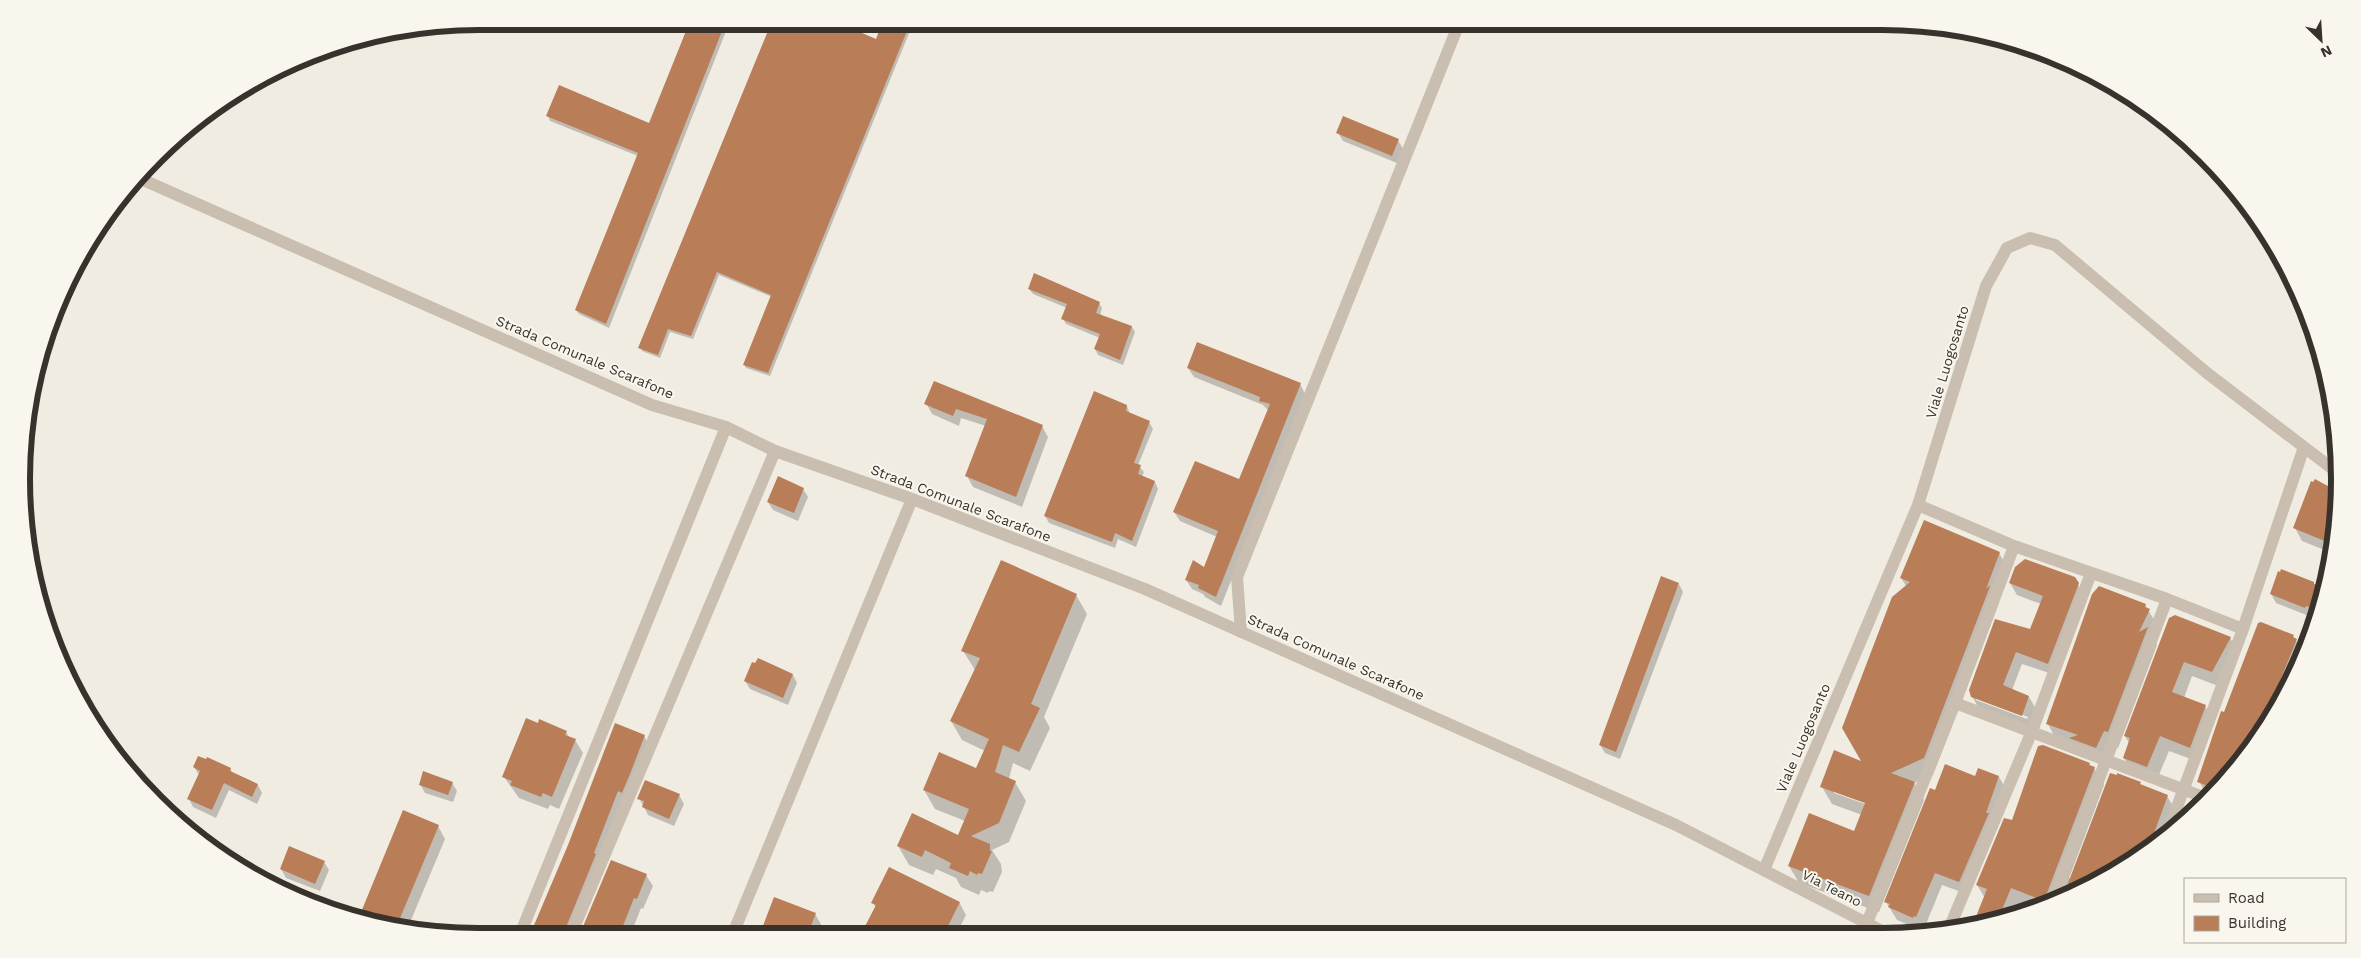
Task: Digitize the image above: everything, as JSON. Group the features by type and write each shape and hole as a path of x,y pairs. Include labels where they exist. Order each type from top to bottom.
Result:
{"street":[{"path":"1241,632 1237,577 1456,30"},
{"name":"Strada Comunale Scarafone","path":"144,180 652,405 726,427 775,450 912,499 1145,589 1676,825 1764,870"},
{"name":"Viale Luogosanto","path":"1764,870 1918,505 1986,286 2007,248 2030,238 2055,245 2207,373 2331,467"},
{"path":"522,928 726,427"},
{"path":"2172,822 2243,629 2304,447"},
{"path":"573,928 775,450"},
{"path":"735,928 912,499"},
{"path":"1918,505 2014,546 2167,599 2243,629"},
{"path":"1867,923 1955,703 2014,546"},
{"path":"1952,922 2032,731 2091,573"},
{"path":"2056,893 2167,599"},
{"path":"1955,703 2199,796"},
{"name":"Via Teano","path":"1764,870 1876,928"}],"building":[{"path":"686,30 722,30 606,324 575,310 638,153 546,116 559,85 649,123"},
{"path":"768,30 855,30 876,39 880,30 907,30 768,373 743,365 771,295 717,272 691,336 668,329 658,355 638,348"},
{"path":"1343,116 1399,139 1392,156 1336,133"},
{"path":"1034,273 1100,302 1096,313 1132,326 1120,360 1094,349 1100,334 1061,319 1067,304 1028,289"},
{"path":"1197,342 1301,383 1216,597 1198,588 1199,585 1185,580 1193,560 1204,567 1218,531 1173,512 1195,461 1239,479 1270,404 1259,401 1260,397 1187,368"},
{"path":"934,381 1043,425 1016,497 965,476 987,419 956,409 953,416 924,404"},
{"path":"1094,391 1127,405 1126,411 1150,421 1134,463 1141,465 1138,474 1155,481 1132,541 1115,533 1112,542 1044,516"},
{"path":"778,476 804,488 794,513 767,502"},
{"path":"2315,479 2331,488 2326,542 2293,528 2311,481 2313,482"},
{"path":"1924,520 2000,552 1986,589 1990,585 1989,589 1924,758 1891,773 1915,782 1869,896 1788,866 1809,813 1854,831 1865,803 1820,787 1834,750 1861,761 1842,728 1892,597 1910,582 1900,578"},
{"path":"2025,559 2075,577 2079,583 2048,664 2016,652 2003,685 2029,696 2022,716 1971,697 1969,690 1995,619 2030,629 2043,596 2009,583 2015,567"},
{"path":"1001,560 1077,594 1031,704 1040,708 1019,752 1003,745 995,772 1016,781 999,823 971,836 990,844 990,851 992,851 982,874 978,873 977,875 970,871 968,876 949,868 951,863 925,850 922,857 897,846 912,813 958,835 969,809 923,790 939,752 976,768 989,739 950,721 980,658 961,651"},
{"path":"2281,569 2314,582 2317,585 2309,607 2306,606 2305,608 2270,594 2278,571 2280,572"},
{"path":"1661,576 1679,583 1616,752 1599,745"},
{"path":"2099,586 2146,604 2145,607 2150,609 2139,632 2148,627 2108,732 2104,731 2096,748 2069,738 2078,735 2046,724 2092,594"},
{"path":"2175,615 2231,637 2212,672 2184,662 2172,692 2206,705 2190,748 2160,736 2147,767 2123,758 2130,738 2124,736 2169,618"},
{"path":"2261,622 2294,635 2293,637 2297,639 2270,706 2238,752 2209,786 2197,782 2221,711 2224,712 2258,623"},
{"path":"758,658 793,674 783,698 744,681 752,662 755,663"},
{"path":"526,718 538,723 539,719 567,731 565,735 576,739 552,797 543,793 541,797 510,785 512,781 502,777"},
{"path":"615,723 645,735 622,793 618,791 594,853 596,854 566,928 533,928 568,845"},
{"path":"2043,745 2090,763 2089,765 2095,767 2046,897 2039,899 2011,888 2001,912 1975,918 1987,889 1976,885 2004,818 2012,820 2038,746"},
{"path":"198,756 206,759 207,757 231,768 230,771 258,784 252,797 224,783 212,810 187,799 200,771 193,767"},
{"path":"1945,764 1975,776 1978,768 1999,776 1986,813 1989,813 1959,882 1935,873 1916,917 1914,916 1913,918 1888,907 1890,904 1884,902 1930,788 1935,790"},
{"path":"423,771 453,782 448,795 419,785"},
{"path":"2110,773 2117,775 2117,773 2141,782 2140,784 2168,795 2153,837 2106,868 2066,889"},
{"path":"645,780 680,794 669,819 642,807 644,801 637,799"},
{"path":"403,810 439,825 399,920 361,912"},
{"path":"289,846 325,861 315,884 280,869"},
{"path":"611,860 647,874 637,899 634,898 622,928 582,928"},
{"path":"889,867 960,902 947,928 864,928 876,905 871,903"},
{"path":"774,897 816,913 810,928 762,928"}]}
